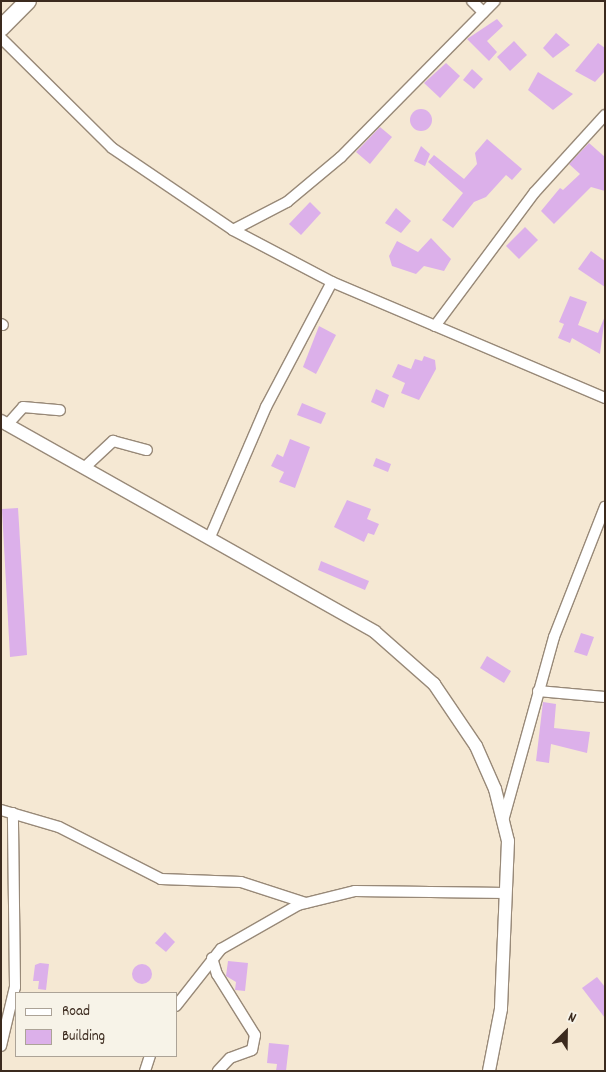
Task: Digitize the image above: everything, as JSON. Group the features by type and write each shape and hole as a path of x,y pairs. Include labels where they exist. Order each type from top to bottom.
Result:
{"highway":[{"path":"1,28 28,1"}],"street":[{"path":"472,1 483,12"},
{"path":"233,230 287,202 342,158 495,1"},
{"path":"1,38 112,148 233,230 332,282 605,398"},
{"path":"435,326 535,192 605,115"},
{"path":"210,537 266,406 332,282"},
{"path":"60,410 23,407 4,423 210,537 374,632 422,669 476,746 504,821 508,841 501,1009 489,1071"},
{"path":"84,468 113,441 146,450"},
{"path":"504,821 538,691 605,507"},
{"path":"538,691 605,697"},
{"path":"1,810 59,827 155,877 176,882 241,882 306,903"},
{"path":"1,1046 15,987 13,813"},
{"path":"178,1003 212,958 267,919 306,903 355,891 506,893"},
{"path":"212,958 217,974 255,1035 252,1050 230,1058 218,1071"},
{"path":"145,1071 150,1057"}],"building":[{"path":"497,19 503,26 487,41 497,52 489,61 467,39"},
{"path":"556,33 570,45 553,58 543,48"},
{"path":"514,41 527,55 510,71 497,57"},
{"path":"598,43 605,48 605,71 595,82 575,71"},
{"path":"446,63 460,76 440,98 424,83"},
{"path":"472,69 483,79 474,89 463,80"},
{"path":"538,72 573,94 553,110 528,90"},
{"path":"421,109 429,112 432,120 429,128 421,131 413,128 410,120 413,112"},
{"path":"380,127 392,137 370,164 356,152"},
{"path":"487,139 522,169 512,180 506,175 486,197 474,202 453,228 442,220 463,193 428,162 434,155 464,179 477,164 475,153"},
{"path":"589,143 605,157 605,191 591,187 554,224 541,211 560,188 563,190 580,174 569,164"},
{"path":"421,146 430,154 425,166 414,161"},
{"path":"310,202 321,213 301,235 289,224"},
{"path":"396,208 411,221 401,233 385,223"},
{"path":"525,227 538,240 519,259 506,246"},
{"path":"431,238 451,259 444,271 424,266 416,274 392,266 389,256 397,241 418,252"},
{"path":"591,251 605,261 605,287 578,269"},
{"path":"570,296 587,302 578,325 598,333 605,316 600,354 572,338 570,343 558,338 564,324 559,322"},
{"path":"319,326 336,335 316,374 303,367"},
{"path":"424,356 435,360 436,369 419,400 401,393 405,383 392,377 398,364 411,369 415,359 422,361"},
{"path":"376,389 389,395 384,408 371,402"},
{"path":"302,403 326,413 321,424 297,415"},
{"path":"290,439 310,447 295,488 279,482 284,472 271,466 277,454 283,457"},
{"path":"376,458 391,464 388,472 373,466"},
{"path":"347,500 371,509 367,519 379,524 374,535 368,533 364,542 334,527"},
{"path":"18,508 27,655 10,657 2,509"},
{"path":"321,561 369,581 365,590 318,570"},
{"path":"581,633 594,637 587,656 574,652"},
{"path":"487,656 511,671 504,683 480,668"},
{"path":"543,702 556,704 554,728 590,732 587,753 551,744 549,763 536,761"},
{"path":"165,932 175,942 166,952 155,943"},
{"path":"228,961 248,963 245,991 235,990 236,982 226,976"},
{"path":"40,963 49,964 46,990 38,989 39,981 33,981 35,965"},
{"path":"142,964 149,967 152,974 149,981 142,984 135,981 132,974 135,967"},
{"path":"597,977 605,987 605,1018 582,988"},
{"path":"269,1043 289,1045 286,1071 276,1071 277,1064 267,1063"}]}
